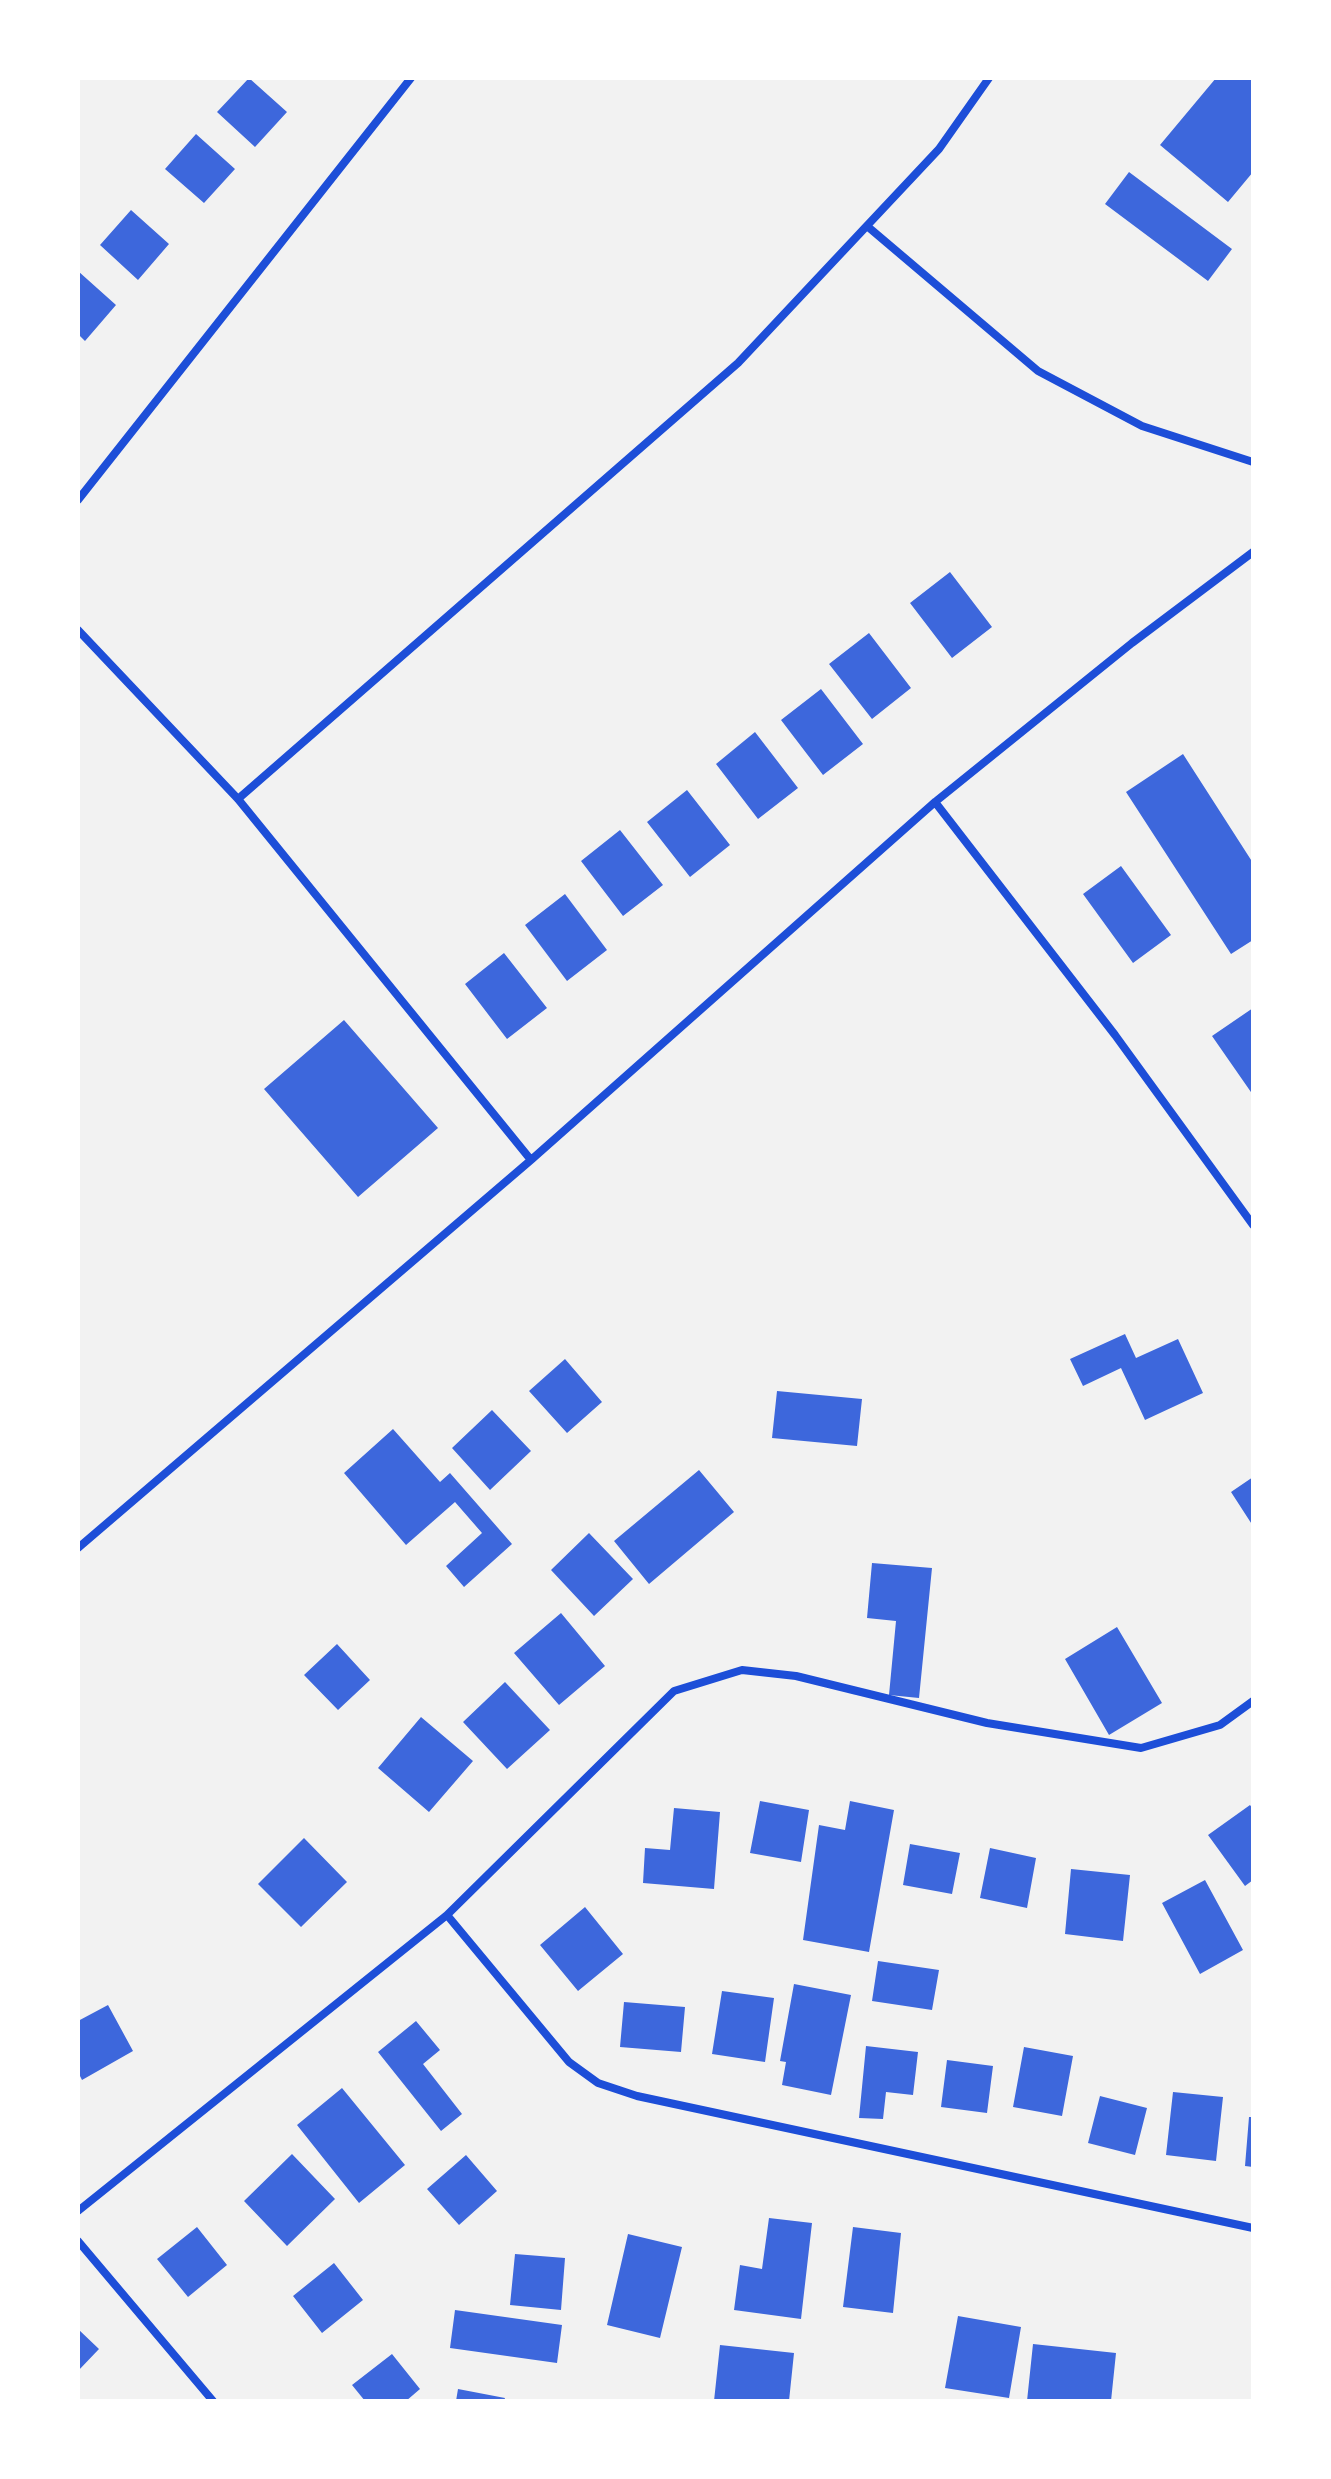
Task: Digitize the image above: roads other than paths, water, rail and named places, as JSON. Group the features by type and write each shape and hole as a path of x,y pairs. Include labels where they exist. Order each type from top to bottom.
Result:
{"street":[{"path":"78,500 411,78"},
{"path":"238,799 738,363 939,149 989,78"},
{"path":"867,226 1038,371 1142,426 1253,462"},
{"path":"78,1548 531,1160 935,802 1132,643 1253,552"},
{"path":"78,630 238,799 531,1160"},
{"path":"935,802 1115,1035 1253,1225"},
{"path":"78,2211 447,1915 674,1691 742,1670 796,1676 987,1723 1141,1748 1220,1725 1253,1701"},
{"path":"447,1915 569,2062 598,2083 637,2096 1253,2228"},
{"path":"78,2241 213,2401"}]}
